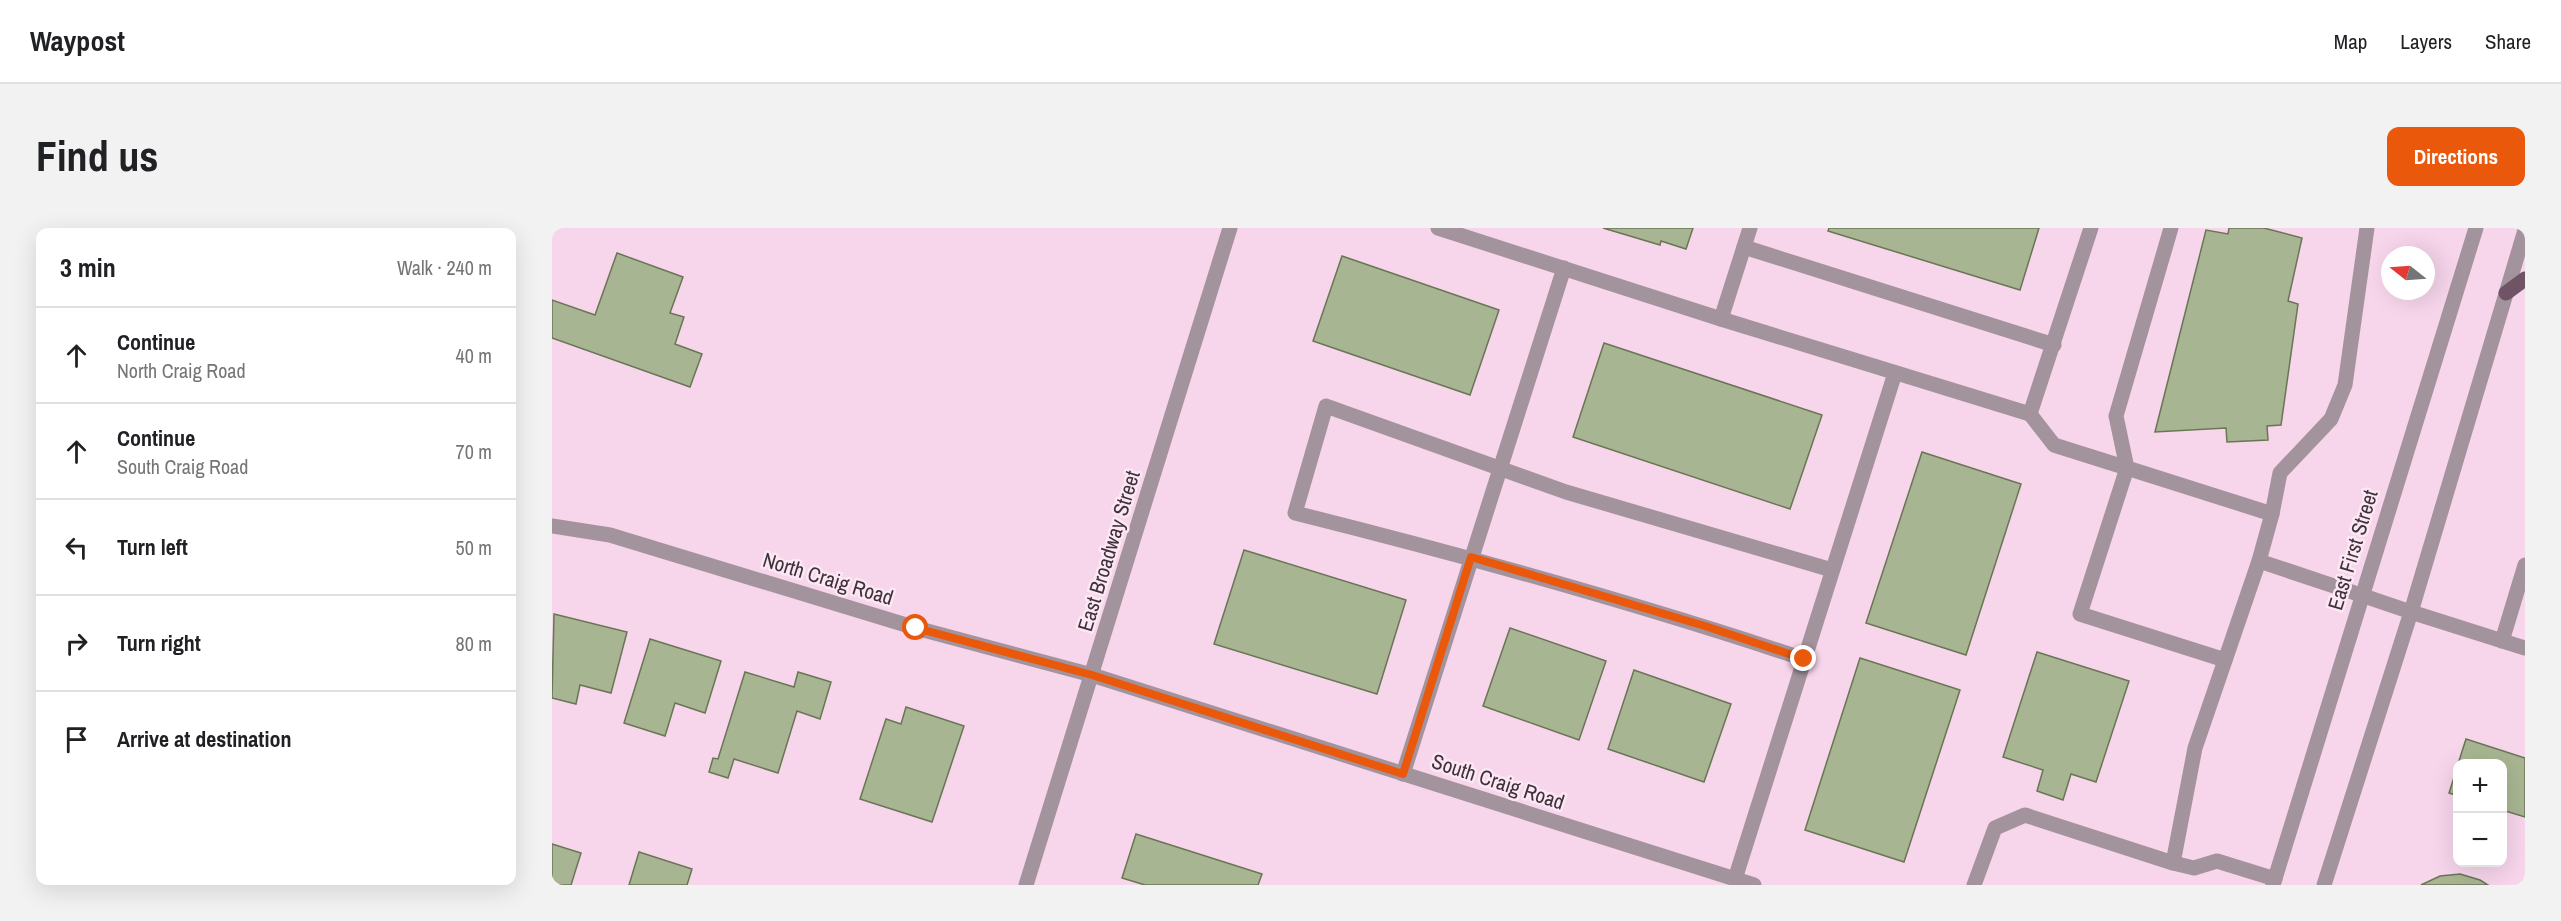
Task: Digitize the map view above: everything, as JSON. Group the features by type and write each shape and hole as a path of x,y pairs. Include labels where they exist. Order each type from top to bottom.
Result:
{"main road":[{"path":"2506,293 2525,279"}],"street":[{"name":"East Broadway Street","path":"1026,885 1230,228"},
{"path":"1438,228 1721,319 2030,414 2054,445 2272,514"},
{"path":"1721,319 1750,228"},
{"path":"2030,414 2091,228"},
{"path":"2171,228 2116,416 2127,468 2080,614 2225,660"},
{"path":"2173,863 2195,748 2259,561 2280,473 2331,419 2345,385 2367,228"},
{"name":"East First Street","path":"2274,882 2476,228"},
{"path":"2324,885 2411,612 2525,230"},
{"path":"1744,247 2054,345"},
{"path":"1403,774 1564,268"},
{"path":"1735,879 1895,373"},
{"path":"1804,659 1705,626 1471,557 1295,513 1326,406 1566,492 1832,570"},
{"name":"North Craig Road","path":"552,526 610,535 916,628 1092,675"},
{"path":"2259,561 2525,648"},
{"path":"2502,641 2525,565"},
{"name":"South Craig Road","path":"1092,675 1754,885"},
{"path":"1974,885 1995,828 2025,814 2173,863 2194,868 2217,861 2274,882"}],"building":[{"path":"1603,228 1693,228 1686,249 1661,241 1660,245"},
{"path":"1829,228 2039,228 2020,290 1828,231"},
{"path":"2229,228 2264,228 2302,238 2288,301 2298,304 2281,425 2267,426 2268,440 2227,442 2226,428 2155,432 2206,230 2228,234"},
{"path":"617,253 683,277 670,313 684,317 675,344 702,354 690,387 552,338 552,300 595,315"},
{"path":"1342,256 1499,310 1470,395 1313,341"},
{"path":"1604,343 1822,415 1790,509 1573,437"},
{"path":"1922,452 2021,484 1966,655 1866,623"},
{"path":"1244,550 1406,600 1377,694 1214,644"},
{"path":"554,614 627,632 611,693 580,685 576,704 552,698"},
{"path":"1510,628 1606,661 1579,740 1483,706"},
{"path":"650,639 721,661 705,713 675,703 665,736 624,723"},
{"path":"2037,652 2129,681 2096,782 2071,774 2063,800 2037,791 2043,770 2003,757"},
{"path":"1860,658 1960,690 1904,862 1805,830"},
{"path":"1634,670 1731,704 1704,782 1608,749"},
{"path":"745,672 794,687 798,672 831,682 820,719 797,711 778,773 734,759 728,778 709,772 713,758 718,759"},
{"path":"906,707 964,726 932,822 860,799 886,719 901,724"},
{"path":"2466,739 2525,758 2525,817 2507,812 2507,759 2460,759"},
{"path":"2453,781 2453,794 2449,793"},
{"path":"1136,834 1262,874 1258,885 1145,885 1122,878"},
{"path":"552,844 581,853 571,885 552,885"},
{"path":"639,852 692,869 687,885 629,885"},
{"path":"2460,874 2488,885 2421,885 2440,876"}],"route":[{"path":"916,628 1092,675 1403,774 1471,557 1705,626 1804,659"}]}
